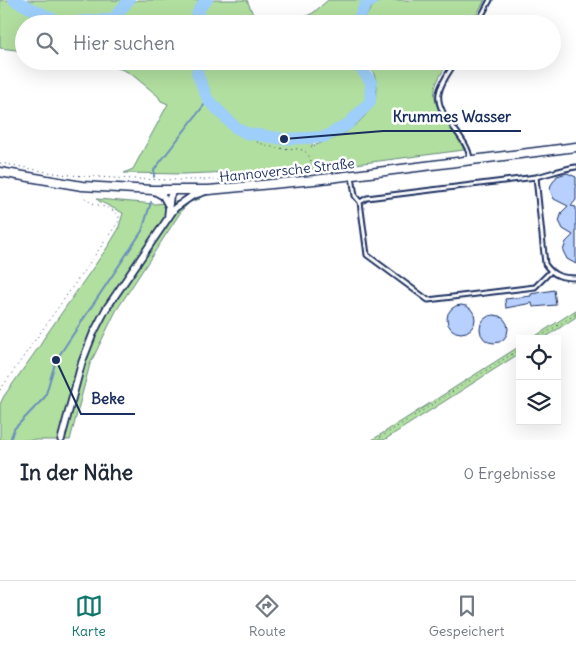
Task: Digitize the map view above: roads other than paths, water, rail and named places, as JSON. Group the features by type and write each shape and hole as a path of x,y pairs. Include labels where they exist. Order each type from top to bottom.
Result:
{"main road":[{"name":"Hannoversche Straße","path":"0,172 82,186 173,191 209,190 314,180 576,147"}],"street":[{"path":"153,190 163,196 172,207"},
{"path":"172,207 192,196 209,190"},
{"path":"60,440 82,362 93,334 106,309 168,217 176,197 173,191"}],"lane":[{"path":"482,15 490,0"},
{"path":"451,70 439,92 440,107 466,144 470,154 470,161"},
{"path":"360,202 367,198 536,177 561,169 576,167"},
{"path":"352,175 354,196 360,202 367,255 428,300 535,287 550,272"},
{"path":"536,177 545,264 550,272 558,276 576,278"}],"waterway":[{"path":"14,0 45,15"},
{"path":"116,15 129,0"},
{"path":"197,15 207,0"},
{"path":"360,15 366,4 373,0"},
{"path":"198,70 208,100 235,127 246,133 284,139 324,137 347,125 370,102 371,82 362,70"},
{"path":"154,177 154,170 208,100"},
{"path":"10,440 14,429 45,397 56,360 142,231 151,202"}],"place":[{"name":"Krummes Wasser","path":"284,139"},
{"name":"Beke","path":"56,360"}]}
